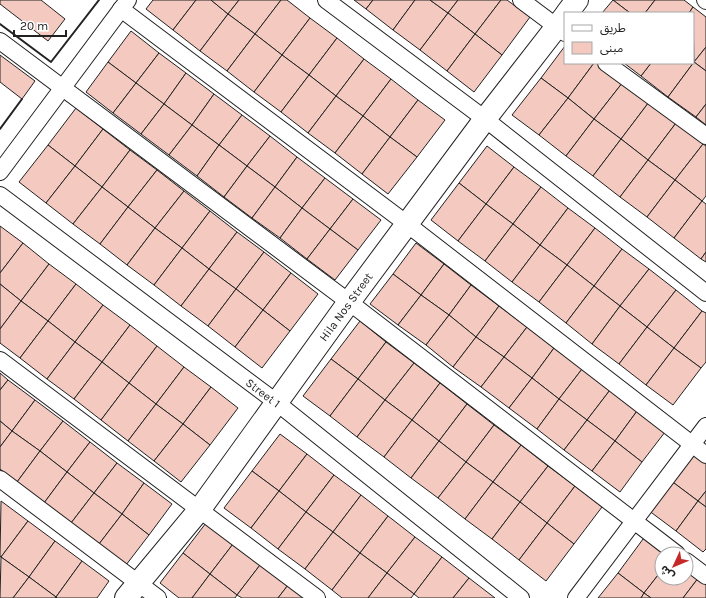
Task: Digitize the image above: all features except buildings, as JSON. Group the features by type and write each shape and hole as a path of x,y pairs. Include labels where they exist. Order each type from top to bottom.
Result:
{"street":[{"path":"326,0 485,119 706,293"},
{"path":"521,0 563,22"},
{"name":"Hila Nos Street","path":"569,12 577,0"},
{"path":"0,172 64,88 125,4 706,455"},
{"name":"Hila Nos Street","path":"133,591 200,508 349,302 485,119 563,22"},
{"path":"0,41 349,302 666,546"},
{"path":"607,64 706,136"},
{"name":"Street 1","path":"0,195 276,402 522,598"},
{"path":"0,360 200,508 317,598"},
{"path":"576,598 706,426"},
{"path":"0,479 133,591 158,598"},
{"path":"694,567 706,576"}],"wall":[{"path":"0,24 51,62 99,0"},
{"path":"0,129 22,99"}]}
